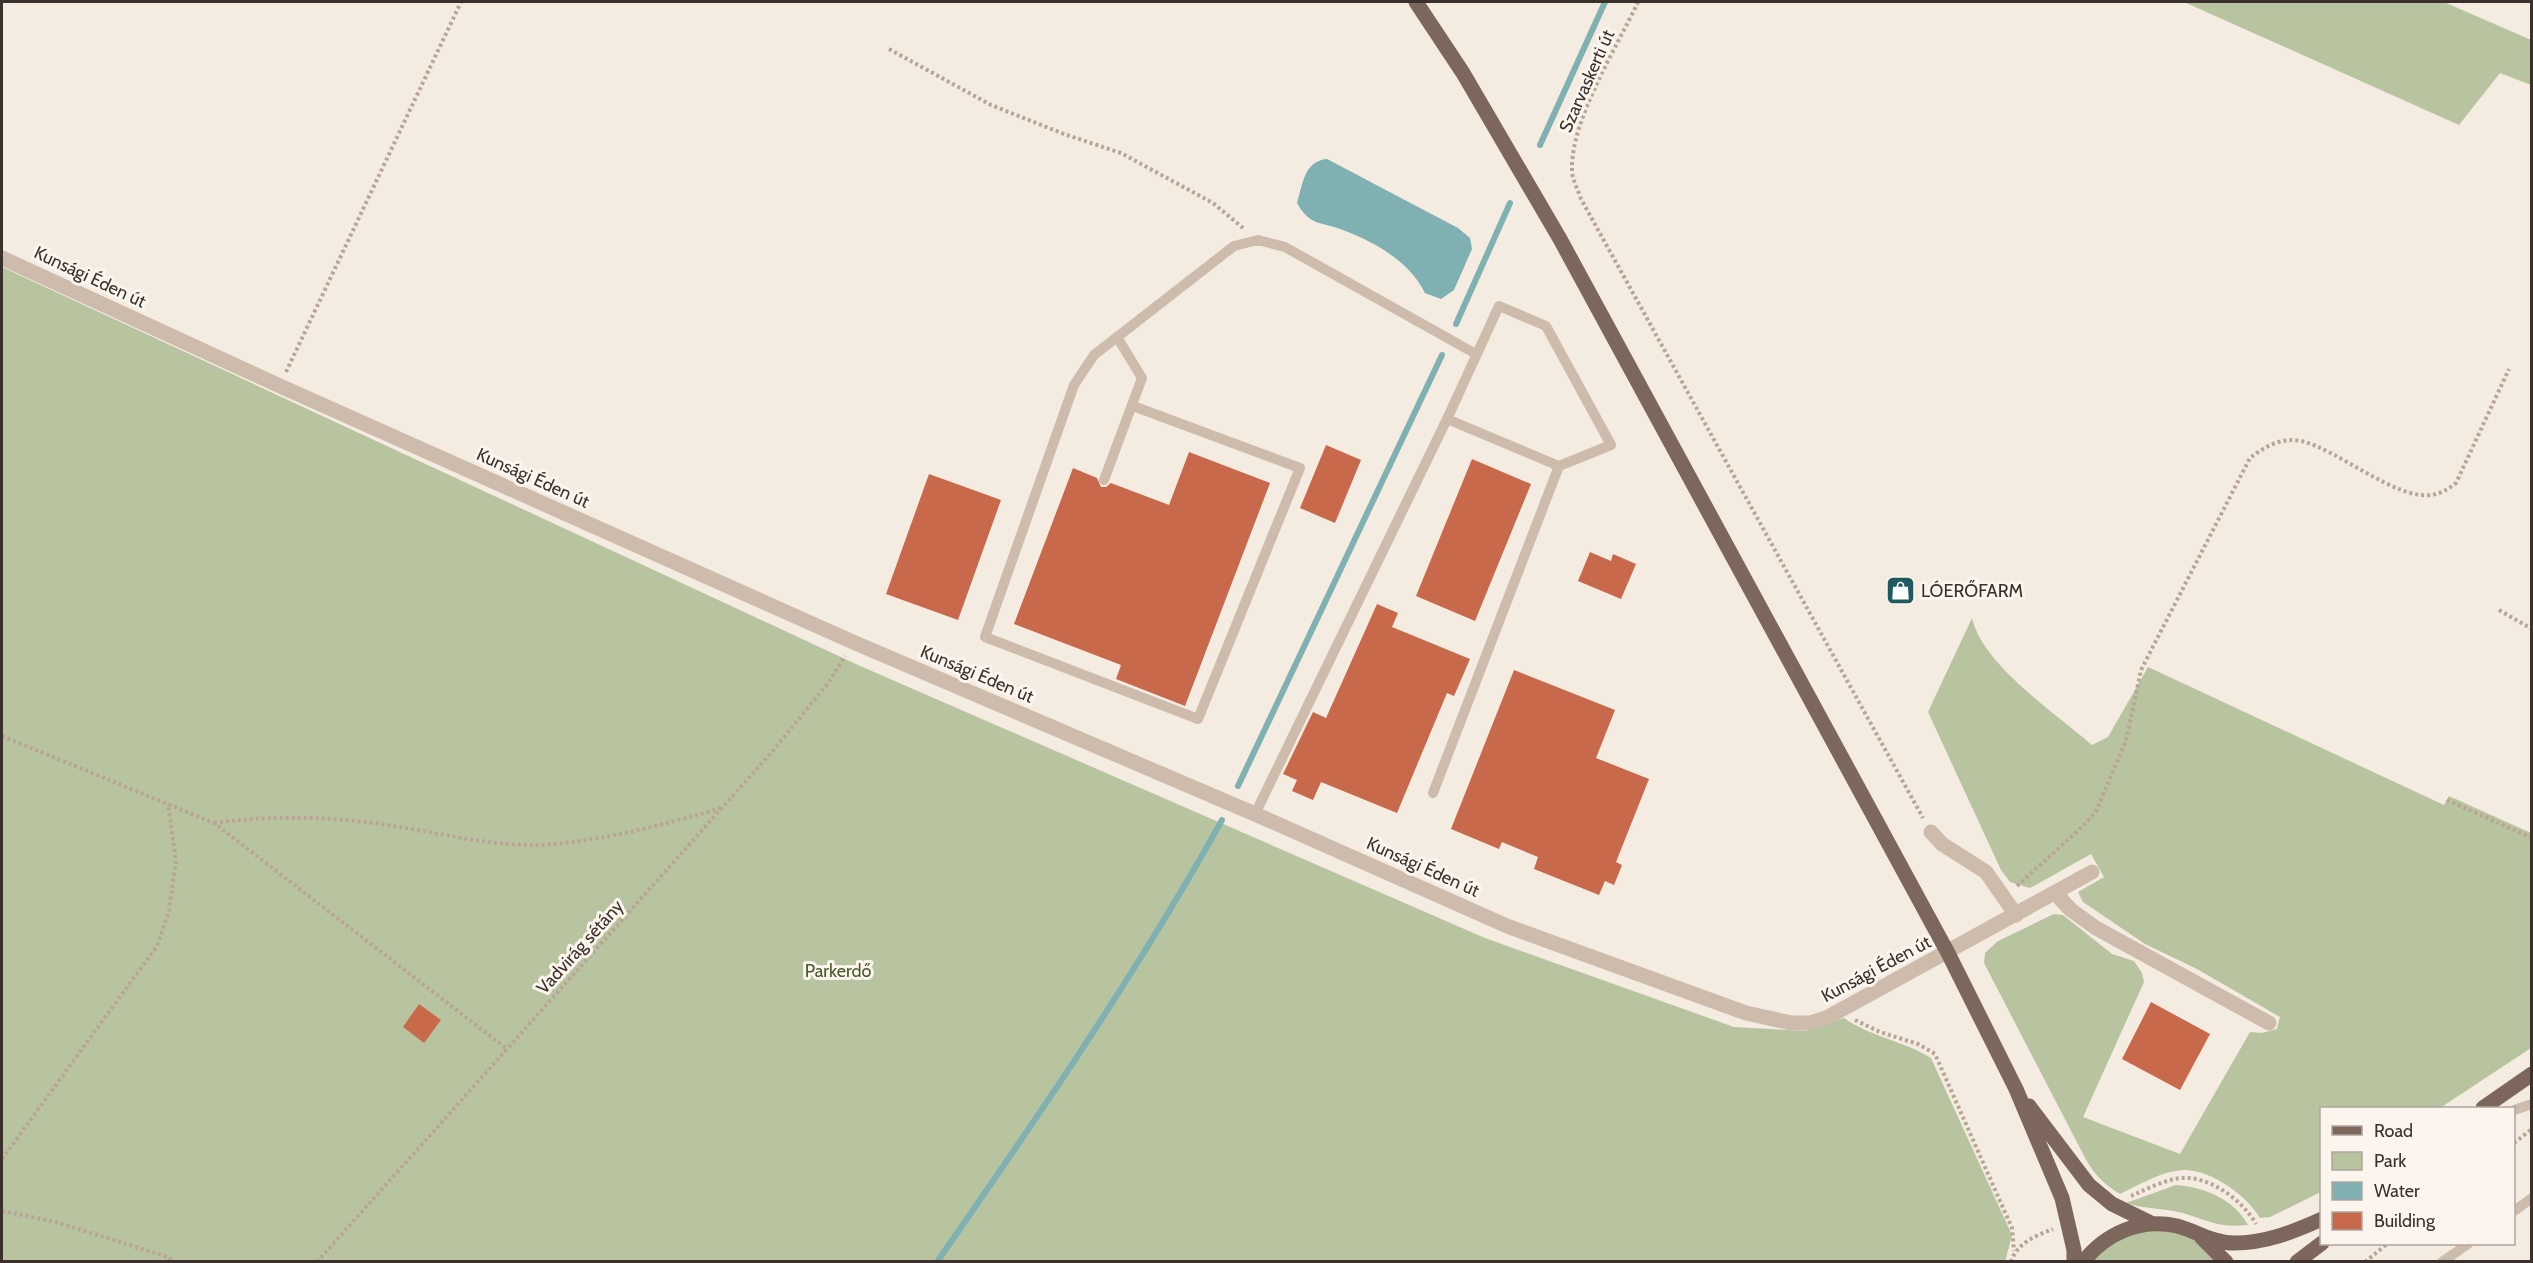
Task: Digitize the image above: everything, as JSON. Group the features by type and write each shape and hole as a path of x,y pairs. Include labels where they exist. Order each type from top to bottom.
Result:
{"main road":[{"path":"1416,2 1463,73 1560,238 1948,953 2016,1089 2062,1198 2074,1250 2074,1262"},
{"path":"2485,1107 2532,1074"},
{"path":"2016,1089 2089,1185 2112,1204 2153,1224"},
{"path":"2083,1262 2097,1245 2114,1234 2133,1227 2153,1224 2177,1227 2200,1236 2231,1243 2266,1241 2320,1220"},
{"path":"2200,1236 2226,1262"},
{"path":"2297,1262 2320,1245"}],"street":[{"name":"Kunsági Éden út","path":"2,258 280,386 853,642 1255,814 1507,926 1778,1022 1810,1023 1844,1009 2092,872"},
{"path":"1930,832 1942,844 1986,872 2016,915"},
{"path":"2055,893 2072,910 2096,928 2269,1023"}],"lane":[{"path":"1133,406 1300,468 1198,719 985,637 1074,385 1094,355 1234,246 1258,240 1285,247 1476,354"},
{"path":"1255,814 1447,419 1498,306 1546,326 1611,445 1559,466 1447,419"},
{"path":"1104,480 1142,378 1117,337"},
{"path":"1433,793 1559,466"},
{"path":"2515,1110 2532,1104"},
{"path":"2515,1210 2532,1198"},
{"path":"2442,1262 2467,1245"}],"path":[{"path":"280,386 305,327 460,2"},
{"name":"Szarvaskerti út","path":"1638,2 1580,123 1573,148 1572,175 1596,229 1930,832"},
{"path":"889,49 991,105 1064,134 1121,153 1213,203 1258,240"},
{"path":"2005,898 2083,826 2096,811 2126,741 2142,670 2250,458 2265,446 2281,441 2301,441 2399,488 2422,495 2444,492 2456,483 2509,369"},
{"path":"2499,610 2532,629"},
{"name":"Vadvirág sétány","path":"317,1262 722,808 829,682 853,642"},
{"path":"2,736 214,823 507,1049"},
{"path":"2447,800 2532,838"},
{"path":"2,1159 157,946 169,912 176,861 168,804"},
{"path":"214,823 251,818 304,818 405,828 468,841 530,845 627,831 722,808"},
{"path":"1844,1009 1858,1024 1918,1044 1935,1054 2013,1228 2014,1252"},
{"path":"2515,1142 2532,1129"},
{"path":"2,1210 56,1222 168,1257 174,1262"},
{"path":"2365,1262 2386,1245"}],"green space":[{"path":"2184,2 2444,2 2531,40 2531,85 2500,73 2459,125"},
{"name":"Parkerdő","path":"2,267 858,665 1485,938 1734,1027 1806,1031 1844,1018 1865,1030 1921,1052 1931,1058 2012,1235 2005,1262 2,1262"},
{"path":"1972,618 1990,653 2005,670 2092,745 2108,737 2148,667 2444,805 2449,796 2531,833 2531,1048 2442,1107 2320,1107 2320,1192 2270,1217 2260,1218 2247,1202 2219,1180 2187,1170 2170,1172 2152,1178 2120,1194 2098,1177 2083,1154 1984,963 1985,953 1998,941 2054,914 2063,915 2112,954 2134,961 2142,973 2144,982 2083,1117 2180,1154 2250,1032 2262,1033 2277,1029 2280,1017 2197,969 2145,944 2083,902 2078,892 2104,877 2091,854 2030,888 2010,882 2001,870 1928,712"},
{"path":"2176,1185 2197,1188 2226,1201 2235,1208 2248,1225 2222,1225 2183,1213 2126,1203"},
{"path":"2134,1228 2186,1232 2224,1262 2087,1262"}],"water":[{"path":"1327,159 1458,228 1470,238 1472,249 1454,290 1441,299 1425,293 1410,272 1390,254 1355,235 1312,220 1302,211 1297,203 1303,181 1313,164"}],"building":[{"path":"1326,445 1361,460 1335,523 1300,508"},
{"path":"1189,452 1270,483 1185,706 1116,679 1121,665 1014,624 1073,468 1097,478 1101,487 1106,487 1111,483 1169,505"},
{"path":"1472,459 1531,484 1475,621 1416,596"},
{"path":"929,474 1001,500 958,620 886,594"},
{"path":"1590,552 1611,561 1613,554 1636,564 1621,599 1578,581"},
{"path":"1377,604 1398,613 1392,627 1470,659 1454,696 1447,693 1397,813 1321,782 1313,800 1292,791 1297,780 1283,774 1313,712 1326,718"},
{"path":"1514,670 1615,710 1596,758 1649,779 1616,862 1622,865 1614,885 1605,881 1599,895 1534,869 1538,857 1502,842 1499,849 1451,829"},
{"path":"2151,1002 2210,1034 2180,1090 2122,1059"},
{"path":"419,1004 441,1020 424,1043 403,1027"}],"waterway":[{"path":"1540,145 1605,2"},
{"path":"1456,324 1510,203"},
{"path":"1238,786 1442,355"},
{"path":"937,1262 1121,989 1222,820"}],"place":[{"name":"LÓERŐFARM","path":"1900,591"}]}
